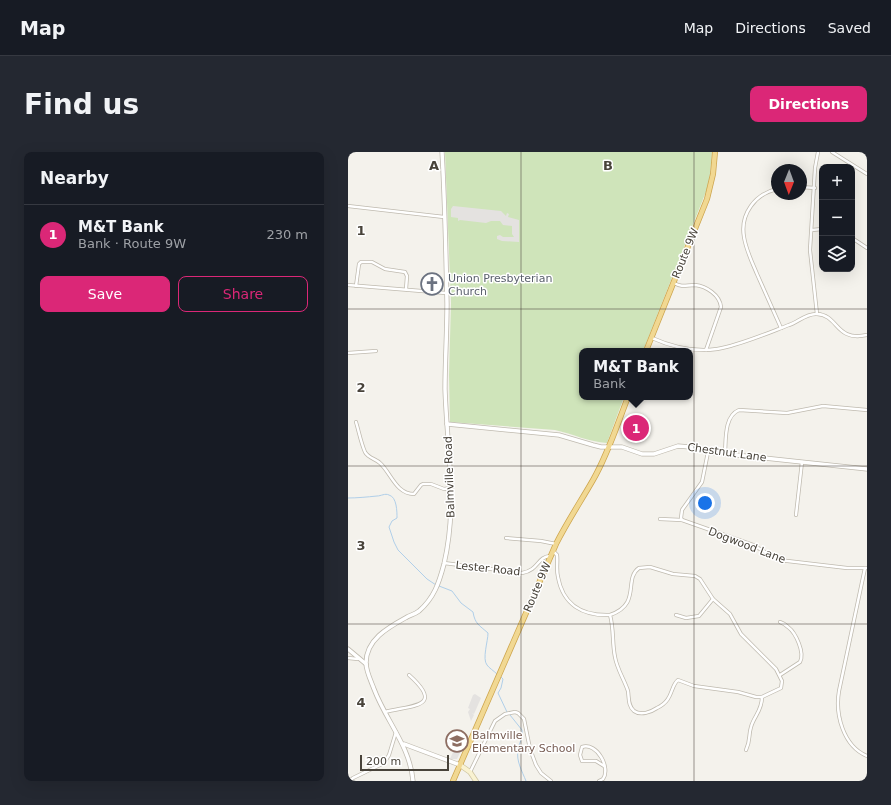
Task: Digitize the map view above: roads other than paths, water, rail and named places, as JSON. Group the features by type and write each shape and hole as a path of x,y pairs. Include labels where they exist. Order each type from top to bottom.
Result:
{"highway":[{"name":"Route 9W","path":"647,348 710,189 715,152"},
{"name":"Route 9W","path":"453,781 550,556 566,525 594,479 609,447 627,400"}],"main road":[{"path":"460,765 470,772 476,781"}],"street":[{"name":"Balmville Road","path":"366,664 368,652 379,636 389,627 418,611 429,600 438,585 444,563 451,525 451,488 445,372 446,293 442,152"},
{"path":"817,314 811,262 816,159 818,152"},
{"path":"832,152 867,174"},
{"path":"807,187 815,188"},
{"path":"771,191 764,193 753,202 745,216 743,232 748,252 781,328"},
{"path":"348,206 444,217"},
{"path":"812,230 819,229"},
{"path":"855,240 867,248"},
{"path":"356,286 359,264 361,262 367,262 385,269 405,272 407,276 406,289"},
{"path":"673,282 682,286 695,285 704,288 711,292 720,301 720,306 706,350"},
{"path":"348,285 446,293"},
{"path":"693,348 706,350 726,347 791,325 807,316 817,314 828,318 850,336 856,337 867,335"},
{"path":"651,338 676,346 691,348"},
{"path":"348,353 376,352"},
{"path":"725,453 730,418 733,413 739,410 787,413 823,406 867,410"},
{"path":"356,422 367,455 380,463 401,489 408,493 414,494 420,485 427,484 442,488 451,488"},
{"name":"Chestnut Lane","path":"447,424 559,435 593,445 622,447 642,454 648,454 678,446 690,447 708,452 867,469"},
{"path":"682,520 682,510 705,476 708,452"},
{"path":"796,515 802,462"},
{"name":"Dogwood Lane","path":"660,520 682,520 753,545 779,560 847,568 866,568 839,691 837,708 841,724 848,739 857,749 867,756"},
{"path":"506,538 542,540 556,544"},
{"path":"553,550 557,555 557,569 560,583 565,594 571,603 579,610 588,613 602,615 616,613 625,606 629,598 634,574 636,570 642,567 650,567 669,573 697,577 702,581 713,599 727,610 741,634 780,675 782,681 781,688 762,696 754,697 738,692 698,687 678,680 669,699 664,704 650,712 636,712 631,707 628,691 614,656 613,628 610,614"},
{"name":"Lester Road","path":"444,563 522,573 532,570 544,557 550,556"},
{"path":"676,615 686,618 699,616 713,599"},
{"path":"780,622 790,628 801,648 802,654 800,662 780,675"},
{"path":"348,649 358,659 366,664 371,682 384,712 404,744 409,759 413,781"},
{"path":"348,658 358,659"},
{"path":"384,712 400,708 414,707 423,703 426,699 425,691 409,675"},
{"path":"746,750 750,742 751,725 760,709 762,696"},
{"path":"470,772 495,721 505,714 515,712 524,719 530,749 536,765 551,781"},
{"path":"350,781 353,778 384,763 389,755 396,732"},
{"path":"404,744 460,765"},
{"path":"598,781 603,779 606,772 601,756 593,747 585,746 580,748 580,758 582,760 596,761 604,766"}],"waterway":[{"path":"348,498 386,494 392,496 396,505 397,518 392,521 389,527 394,542 398,550 427,579 436,585"},
{"path":"439,586 452,591 461,603 473,612 476,622 488,633 485,659 488,666 497,674"},
{"path":"501,677 503,679 498,693 507,712"},
{"path":"510,715 522,730 518,758 526,781"}],"place":[{"name":"Union Presbyterian Church","path":"432,284"},
{"name":"M&T Bank","path":"636,428"},
{"name":"Balmville Elementary School","path":"457,741"}]}
